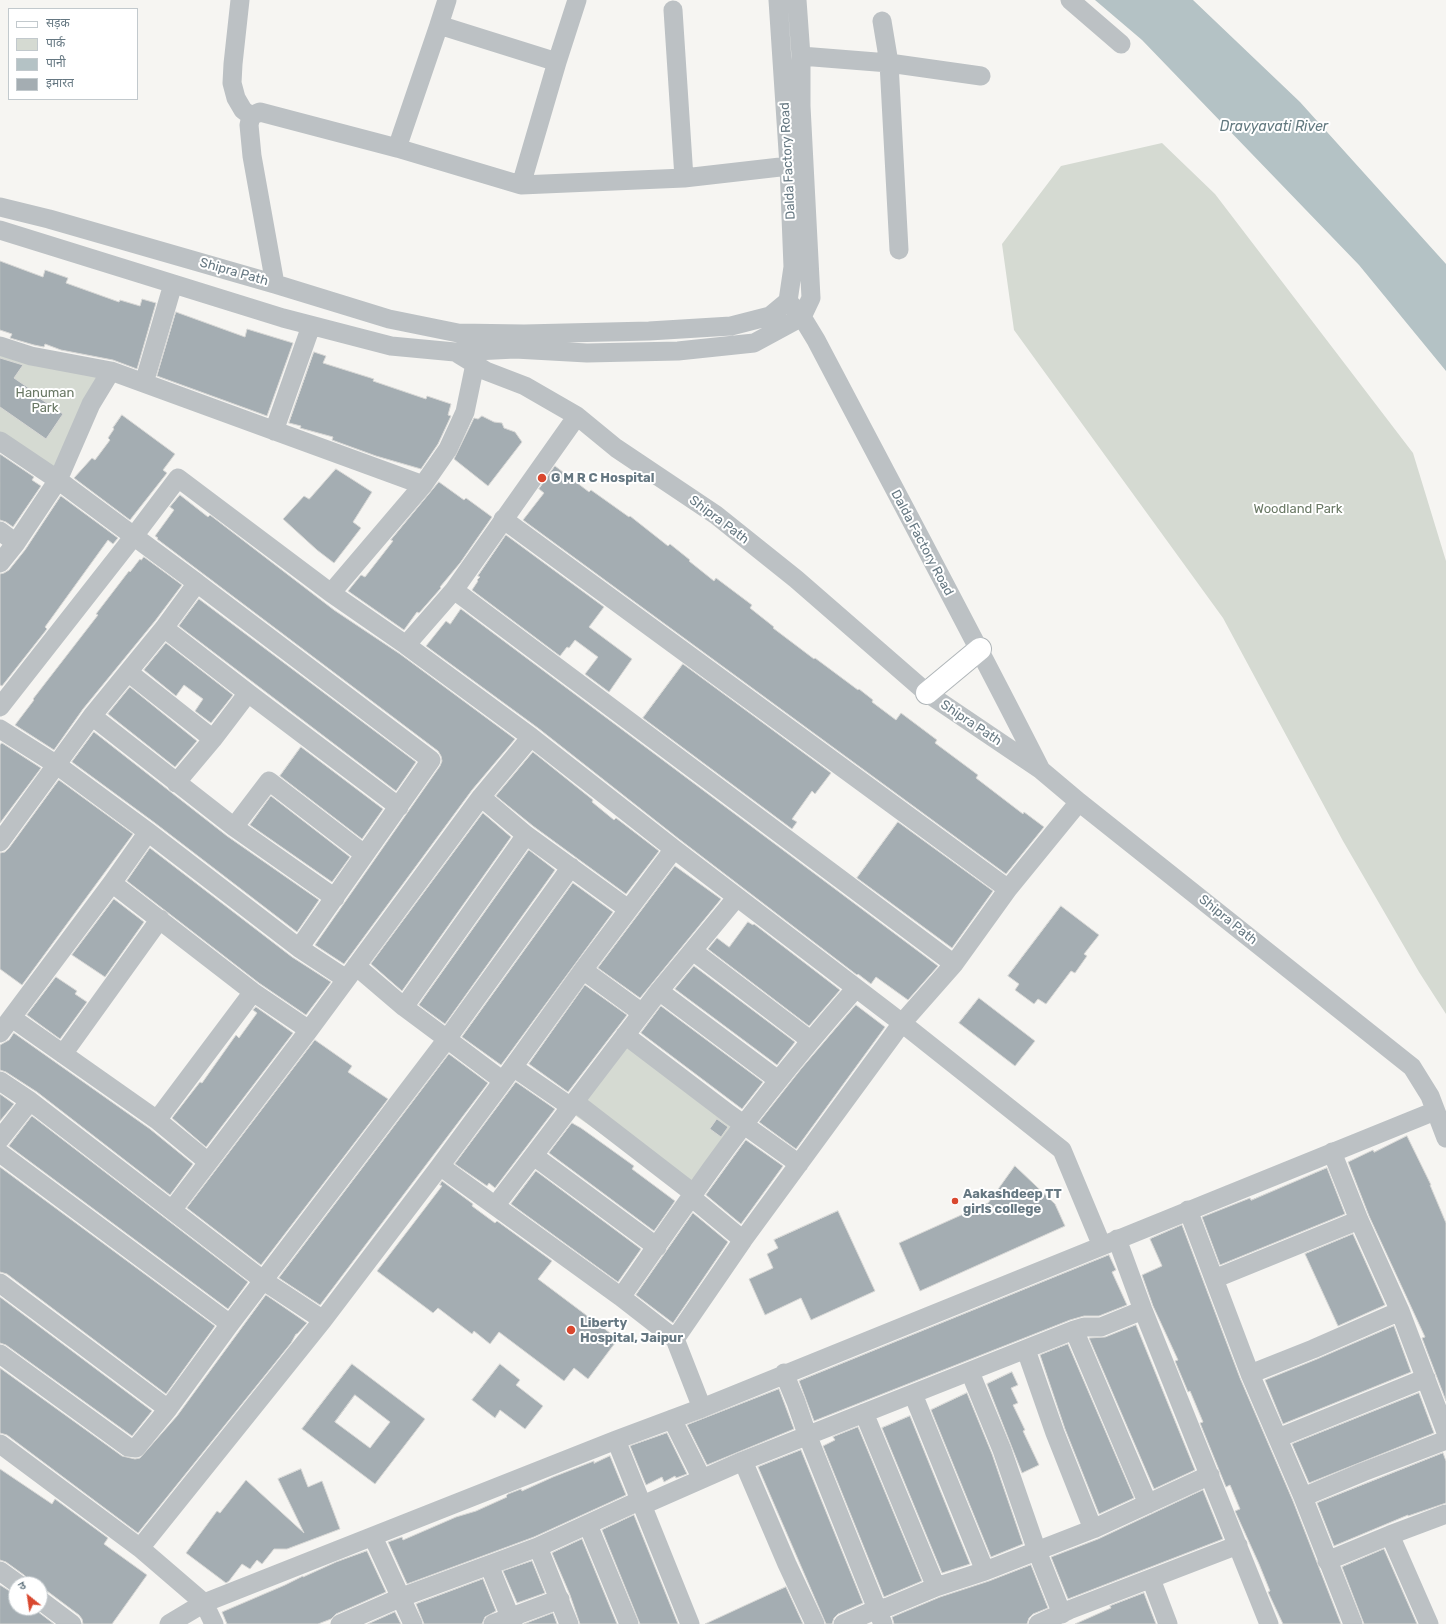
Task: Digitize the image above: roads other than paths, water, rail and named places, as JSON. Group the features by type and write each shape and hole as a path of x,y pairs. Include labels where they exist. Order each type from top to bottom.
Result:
{"main road":[{"path":"926,693 980,649"}],"street":[{"path":"240,0 232,83 236,98 243,110 251,116"},
{"path":"397,148 447,0"},
{"path":"521,185 577,0"},
{"name":"Dalda Factory Road","path":"778,0 789,166 793,267 788,301 802,317 816,340 939,575 980,649 1041,770"},
{"name":"Dalda Factory Road","path":"797,0 801,56 801,106 811,298 802,317"},
{"path":"1070,0 1122,44"},
{"path":"673,10 684,178"},
{"path":"882,21 889,63 899,250"},
{"path":"439,25 557,62"},
{"path":"801,56 889,63 981,76"},
{"path":"251,116 260,112 397,148 521,185 684,178 789,166"},
{"path":"251,116 249,125 252,156 275,284"},
{"name":"Shipra Path","path":"0,207 56,221 275,284 389,319 458,333 524,334 648,331 731,326 770,316 788,301"},
{"name":"Shipra Path","path":"0,230 311,326 391,346 455,352 486,371 525,386 577,416 616,448 716,515 796,579 926,693 1041,770 1079,802 1412,1067 1430,1096 1446,1138"},
{"path":"144,383 173,284"},
{"path":"444,331 455,352 514,349 587,353 678,351 754,343 802,317"},
{"path":"274,431 311,326"},
{"path":"0,346 31,356 111,371 423,486"},
{"path":"331,593 423,486 448,449 465,412 475,364"},
{"path":"0,563 16,543 58,480 91,404 111,371"},
{"path":"406,645 454,590 577,416"},
{"path":"0,441 58,480 134,536 431,760 299,948"},
{"path":"0,707 178,478 331,593 406,645 531,737 674,849 902,1023 1062,1150 1143,1310 1269,1624"},
{"path":"503,519 1008,889"},
{"path":"0,531 16,543"},
{"path":"0,842 92,716 164,628 197,583"},
{"path":"454,590 954,964"},
{"path":"164,628 399,807"},
{"path":"128,672 213,739"},
{"path":"176,782 213,739 248,693"},
{"path":"92,716 234,827 335,898"},
{"path":"0,729 57,765 148,832 299,948 351,972 404,1006 447,1038 508,1074 573,1104 692,1195 743,1240"},
{"path":"172,1210 309,1030 481,797 531,737"},
{"path":"234,827 269,781 364,854"},
{"path":"481,797 526,835 628,909"},
{"path":"676,1339 743,1240 902,1023 954,964 1008,889 1079,802"},
{"path":"0,1034 148,832"},
{"path":"404,1006 526,835"},
{"path":"140,1548 323,1320 440,1166 582,970 674,849"},
{"path":"0,1354 132,1448 136,1448 168,1409 230,1324 447,1038 571,867"},
{"path":"112,883 253,992 309,1030"},
{"path":"495,1206 659,991 737,897"},
{"path":"63,1054 160,919"},
{"path":"693,951 810,1040"},
{"path":"582,970 642,1013"},
{"path":"621,1297 692,1195 778,1080 810,1040 856,988"},
{"path":"659,991 778,1080"},
{"path":"157,1120 253,992"},
{"path":"12,1018 157,1120 208,1162"},
{"path":"625,1035 744,1125 799,1164"},
{"path":"0,1080 30,1101 264,1280 323,1320"},
{"path":"0,1139 30,1101"},
{"path":"169,1624 204,1603 616,1440 702,1408 784,1373 1435,1111"},
{"path":"1332,1152 1400,1311 1446,1432"},
{"path":"0,1153 230,1324"},
{"path":"534,1156 657,1247"},
{"path":"440,1166 621,1297 676,1339 702,1408"},
{"path":"1188,1210 1250,1374 1303,1497 1352,1624"},
{"path":"1214,1279 1360,1220"},
{"path":"0,1283 168,1409"},
{"path":"346,1623 402,1597 538,1547 642,1502 1074,1330 1084,1327 1101,1326 1143,1310"},
{"path":"1250,1374 1313,1349 1400,1311"},
{"path":"1074,1330 1148,1504"},
{"path":"1026,1350 1055,1433 1093,1529"},
{"path":"970,1372 1002,1450 1037,1551 1062,1614"},
{"path":"784,1373 880,1617"},
{"path":"1278,1438 1426,1378"},
{"path":"914,1394 985,1571"},
{"path":"864,1413 936,1587"},
{"path":"672,1419 702,1479"},
{"path":"616,1440 690,1624"},
{"path":"1303,1497 1446,1440"},
{"path":"0,1444 140,1548 204,1603 214,1624"},
{"path":"743,1462 787,1564 815,1624"},
{"path":"844,1624 880,1617 888,1607 936,1587 985,1571 1093,1529 1210,1475"},
{"path":"1328,1561 1390,1535 1446,1514"},
{"path":"588,1525 629,1624"},
{"path":"1390,1535 1429,1624"},
{"path":"374,1537 413,1624"},
{"path":"1038,1624 1069,1610 1238,1545"},
{"path":"538,1547 569,1624"},
{"path":"489,1565 512,1621"},
{"path":"0,1570 8,1576"},
{"path":"1151,1579 1168,1624"},
{"path":"493,1624 512,1621 560,1599"},
{"path":"48,1606 72,1624"}],"water":[{"name":"Dravyavati River","path":"1095,0 1193,0 1300,102 1446,264 1446,371 1359,265 1142,40"}],"place":[{"name":"G M R C Hospital","path":"542,478"},
{"name":"Aakashdeep TT girls college","path":"955,1201"},
{"name":"Liberty Hospital, Jaipur","path":"571,1330"}],"park label":[{"name":"Hanuman Park","path":"45,400"},
{"name":"Woodland Park","path":"1298,509"}]}
